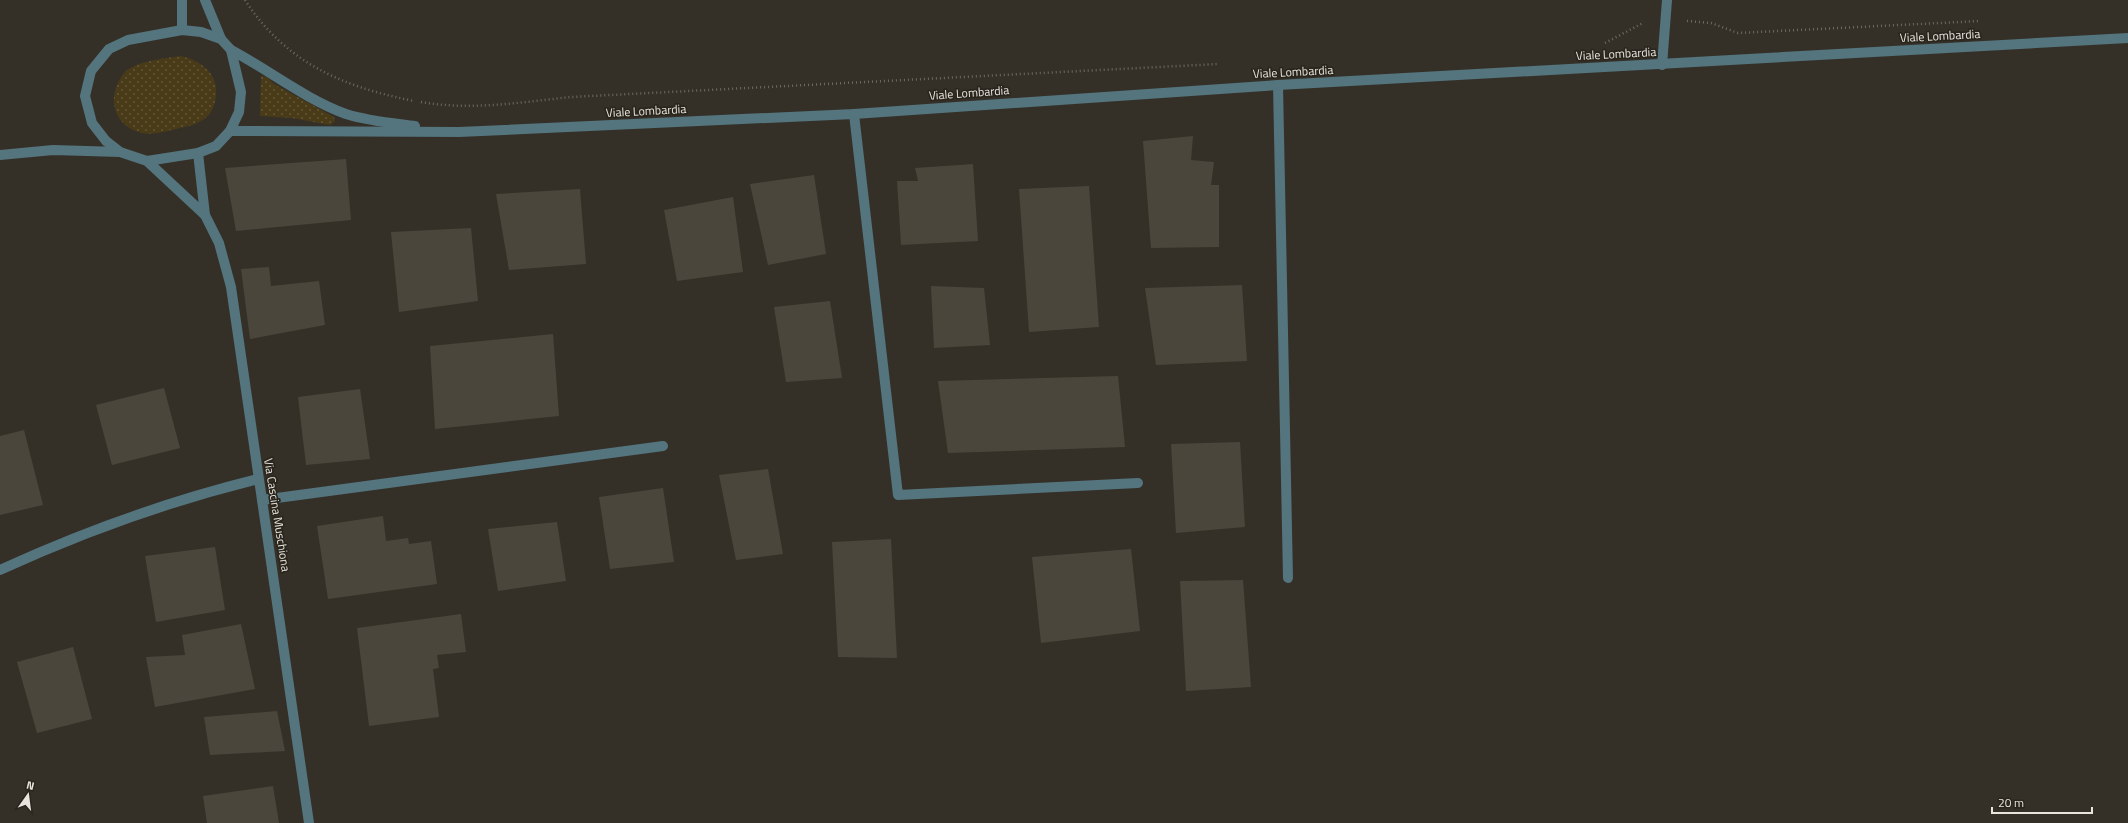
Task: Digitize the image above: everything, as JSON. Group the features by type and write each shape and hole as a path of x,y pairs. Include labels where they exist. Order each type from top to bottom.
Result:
{"street":[{"path":"182,0 182,30"},
{"path":"205,0 221,39 231,50 321,102 346,114 378,122 459,132"},
{"path":"1662,65 1667,0"},
{"path":"120,152 106,141 92,123 85,96 91,71 109,49 128,40 182,30 201,32 221,39"},
{"name":"Viale Lombardia","path":"459,132 854,114 1278,86 2128,38"},
{"path":"0,155 53,150 120,152 147,161 198,153 216,146 230,131 239,112 241,92 231,50"},
{"path":"1278,86 1288,578"},
{"path":"854,114 898,495 1138,482"},
{"path":"230,131 459,132"},
{"name":"Via Cascina Muschiona","path":"198,153 205,215 219,243 231,288 309,823"},
{"name":"Via Cascina Muschiona","path":"147,161 205,215"},
{"path":"262,500 663,446"},
{"path":"0,570 51,547 122,520 188,498 258,479"}],"path":[{"path":"245,0 274,37 306,63 343,82 387,96 433,104 490,105 572,97 1222,64"},
{"path":"1603,44 1639,24 1666,20 1711,23 1738,33 1985,21"}],"shaded area":[{"path":"180,56 189,58 203,66 213,77 216,93 215,102 210,114 193,125 157,133 142,133 127,126 118,115 114,101 117,85 122,75 127,70 139,64 153,60"},
{"path":"261,76 267,77 274,84 334,117 335,121 330,125 292,118 260,116"}],"building":[{"path":"1193,136 1191,160 1214,162 1211,185 1219,185 1219,247 1151,248 1143,141"},
{"path":"346,159 351,220 236,231 225,168"},
{"path":"973,164 978,241 901,245 897,181 918,181 915,168"},
{"path":"814,175 826,254 768,265 750,184"},
{"path":"1089,186 1099,327 1029,332 1019,189"},
{"path":"580,189 586,264 509,270 496,194"},
{"path":"733,197 743,272 677,281 664,210"},
{"path":"471,228 478,301 399,312 391,232"},
{"path":"269,267 271,286 319,281 325,325 250,339 241,269"},
{"path":"1242,285 1247,361 1156,365 1145,288"},
{"path":"931,286 984,288 990,345 934,348"},
{"path":"830,301 842,378 786,382 774,307"},
{"path":"553,334 559,416 435,429 430,346"},
{"path":"1118,376 1125,447 948,453 938,381"},
{"path":"164,388 180,448 112,465 96,405"},
{"path":"360,389 370,459 306,465 298,397"},
{"path":"24,430 43,505 0,515 0,436"},
{"path":"1240,442 1245,527 1176,533 1171,444"},
{"path":"768,469 783,554 736,560 719,475"},
{"path":"663,488 674,562 610,569 599,497"},
{"path":"383,516 386,541 408,538 409,544 431,541 437,584 328,599 317,526"},
{"path":"557,522 566,581 498,591 488,529"},
{"path":"891,539 897,658 838,657 832,542"},
{"path":"215,547 225,610 156,622 145,556"},
{"path":"1131,549 1140,631 1041,643 1032,557"},
{"path":"1243,580 1251,687 1186,691 1180,581"},
{"path":"461,614 466,652 437,655 439,668 433,669 439,717 369,726 357,628"},
{"path":"241,624 255,689 155,707 146,657 185,655 182,635"},
{"path":"73,647 92,719 37,733 17,662"},
{"path":"277,711 285,751 210,755 204,717"},
{"path":"273,786 279,823 207,823 203,796"}]}
